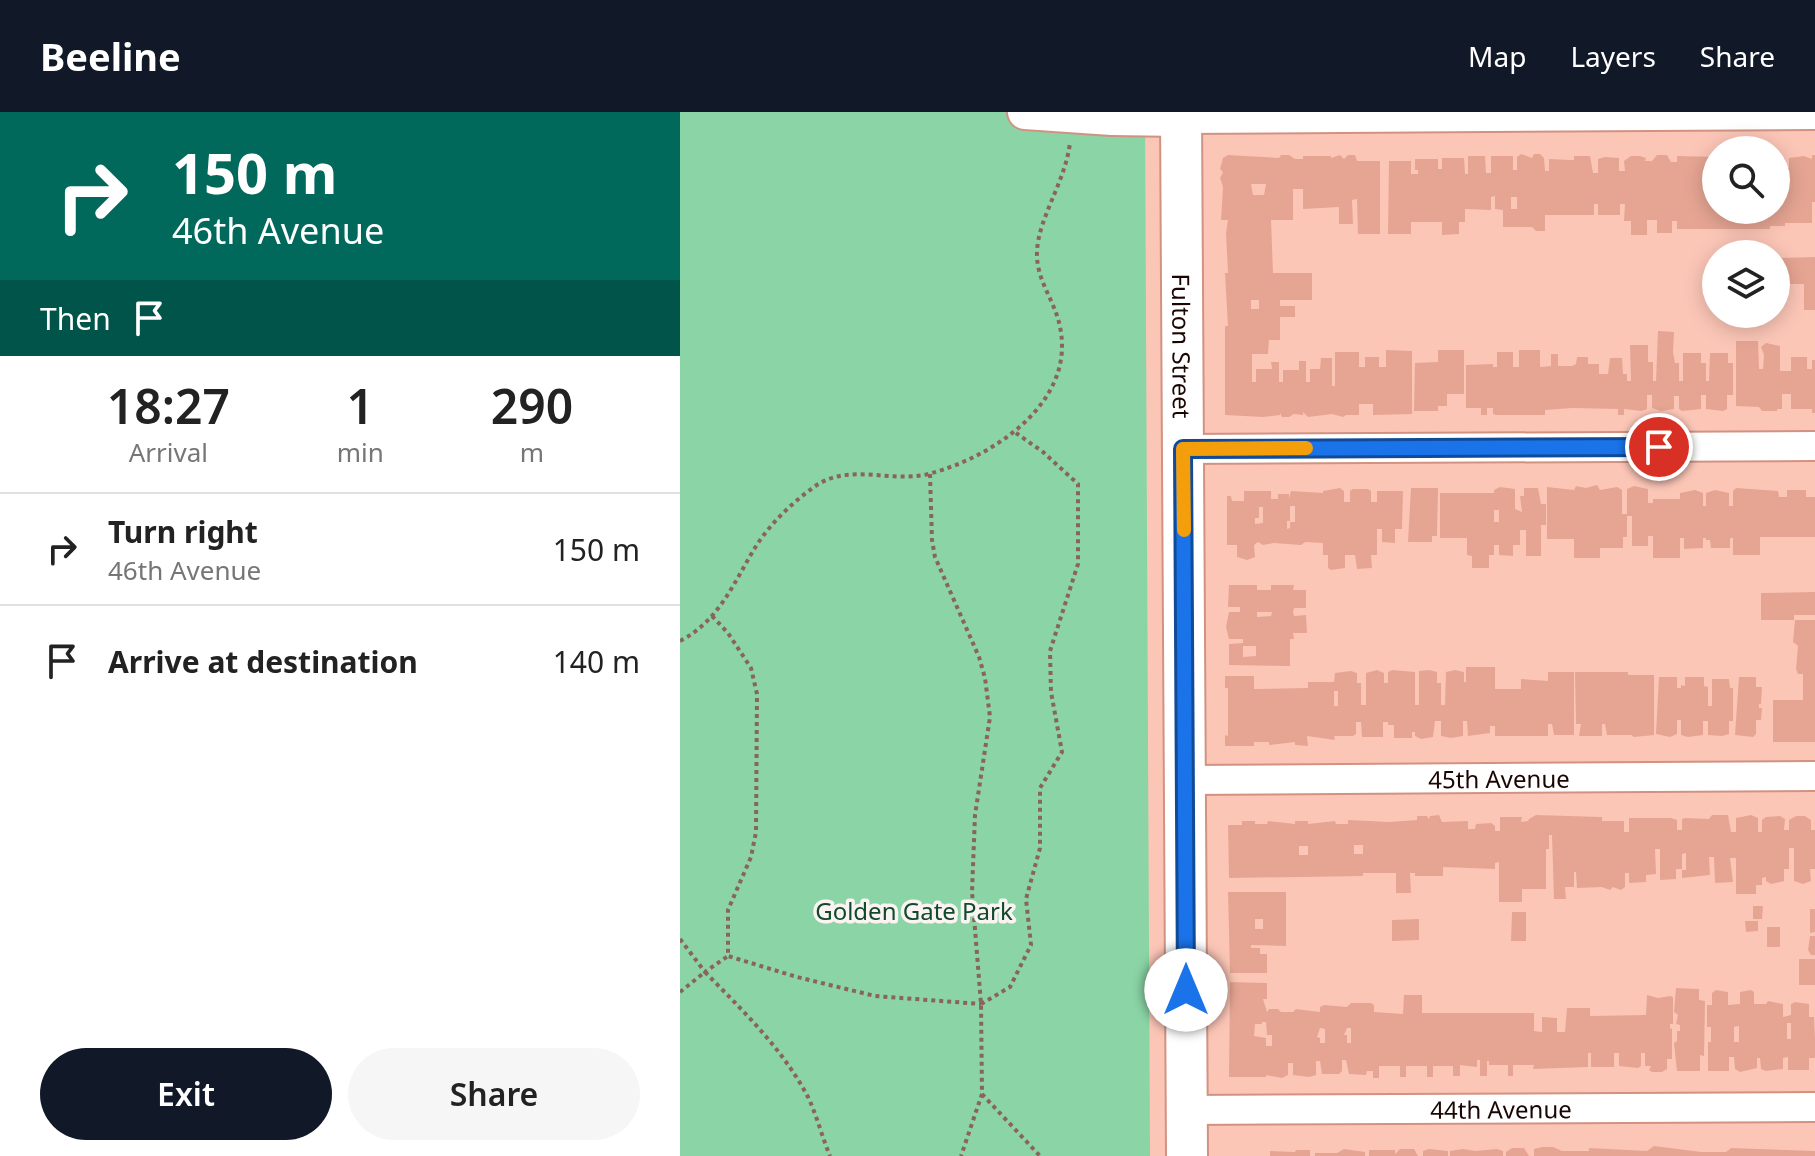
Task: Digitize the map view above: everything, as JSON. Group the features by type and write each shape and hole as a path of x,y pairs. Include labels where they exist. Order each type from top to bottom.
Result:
{"main road":[{"name":"Fulton Street","path":"1181,115 1187,1156"}],"street":[{"path":"1025,112 1067,116 1815,115"},
{"path":"1183,449 1815,446"},
{"name":"45th Avenue","path":"1185,780 1815,776"},
{"name":"44th Avenue","path":"1187,1110 1815,1107"}],"path":[{"path":"680,641 712,616 737,583 770,526 821,482 844,474 912,477 930,474 987,451 1016,433 1041,403 1052,385 1061,357 1061,329 1040,279 1036,257 1040,234 1067,161 1070,144 1067,116"},
{"path":"728,956 875,996 981,1004 1010,987 1031,945 1026,899 1040,848 1040,788 1062,752 1051,692 1050,651 1078,564 1078,484 1043,452 1016,433"},
{"path":"930,474 935,557 979,657 988,698 989,735 975,815 972,892 981,1004 982,1094 961,1156"},
{"path":"712,616 728,633 751,668 757,694 756,832 751,857 728,910 728,956"},
{"path":"680,939 705,972 786,1060 809,1099 830,1156"},
{"path":"680,992 728,956"},
{"path":"982,1094 1040,1156"}],"green space":[{"name":"Golden Gate Park","path":"680,112 1145,112 1150,1156 680,1156"}],"building":[{"path":"1521,154 1532,158 1534,154 1540,154 1544,158 1545,171 1549,171 1549,159 1574,160 1574,156 1590,156 1593,173 1598,173 1598,159 1605,157 1619,158 1619,171 1625,171 1624,161 1631,156 1652,161 1657,155 1667,155 1671,162 1677,162 1677,156 1702,157 1702,224 1785,226 1770,226 1770,229 1677,229 1677,221 1672,221 1672,233 1657,233 1657,220 1647,220 1647,235 1631,235 1631,221 1624,221 1625,204 1620,204 1620,215 1598,215 1598,204 1594,204 1594,215 1545,215 1545,231 1536,231 1532,227 1503,227 1503,210 1495,209 1495,196 1491,197 1491,210 1465,209 1465,222 1459,222 1459,234 1442,235 1442,222 1411,222 1411,234 1388,234 1389,161 1411,161 1411,174 1418,174 1415,159 1438,159 1438,169 1442,169 1442,158 1464,158 1465,174 1468,174 1468,156 1485,156 1486,173 1491,173 1491,156 1513,156 1513,170 1517,170 1517,157","holes":["1511,197 1517,197 1517,209 1511,209"]},
{"path":"1228,155 1279,158 1289,155 1303,159 1303,156 1331,158 1340,155 1344,159 1355,155 1357,161 1380,161 1380,234 1358,234 1357,199 1352,200 1353,224 1339,224 1339,207 1303,209 1303,189 1293,189 1293,220 1271,220 1273,273 1312,273 1312,300 1280,300 1280,306 1295,306 1295,317 1280,317 1280,340 1269,340 1268,354 1252,354 1252,382 1256,382 1256,369 1272,369 1271,362 1279,362 1279,382 1283,382 1283,370 1299,370 1299,361 1306,361 1306,382 1310,382 1310,369 1320,369 1321,358 1332,358 1332,386 1335,386 1335,352 1359,352 1359,367 1365,367 1365,357 1379,357 1379,367 1386,367 1386,350 1412,351 1412,414 1373,415 1373,404 1359,404 1359,415 1343,417 1332,414 1308,417 1303,412 1303,415 1289,417 1282,417 1280,413 1263,417 1225,415 1228,220 1221,220 1223,187 1220,178 1223,172 1220,169 1223,158","holes":["1251,184 1266,184 1264,195 1253,195","1251,300 1259,300 1259,309 1251,309"]},
{"path":"1815,155 1812,223 1790,223 1790,158 1804,156 1812,159"},
{"path":"1815,257 1815,310 1804,310 1804,284 1790,284 1790,258"},
{"path":"1658,331 1674,332 1673,352 1675,363 1679,363 1679,381 1683,381 1683,353 1701,353 1701,363 1706,363 1706,381 1709,381 1710,353 1728,353 1728,363 1733,363 1733,395 1727,395 1727,409 1706,409 1706,395 1701,395 1701,409 1682,411 1679,409 1679,396 1674,396 1674,409 1661,411 1652,408 1652,395 1647,395 1647,409 1624,409 1624,415 1618,415 1618,409 1572,408 1545,410 1545,415 1496,415 1493,408 1487,408 1487,415 1481,415 1481,408 1466,408 1466,365 1493,364 1497,367 1497,352 1513,352 1513,367 1519,367 1519,350 1540,350 1540,367 1551,366 1551,354 1558,354 1558,366 1572,366 1576,364 1577,357 1588,357 1588,364 1599,364 1599,374 1608,374 1610,358 1622,358 1623,374 1627,374 1627,381 1631,381 1630,345 1648,345 1648,362 1653,362 1653,381 1656,381"},
{"path":"1736,341 1758,341 1759,369 1763,369 1761,347 1766,343 1780,346 1780,371 1791,371 1791,357 1807,357 1807,369 1812,369 1812,360 1815,360 1815,413 1812,409 1791,409 1791,394 1782,394 1782,409 1777,411 1736,406"},
{"path":"1438,350 1464,350 1464,394 1447,394 1447,406 1438,406 1438,411 1414,411 1415,363 1438,362"},
{"path":"1597,485 1600,490 1617,487 1622,490 1622,514 1627,514 1627,537 1623,537 1623,548 1600,548 1600,558 1574,558 1574,539 1547,539 1547,487 1574,490 1576,486 1586,488"},
{"path":"1634,486 1648,489 1648,503 1653,503 1653,499 1680,499 1680,493 1695,490 1703,493 1703,506 1706,506 1706,493 1715,490 1729,493 1729,506 1733,506 1733,491 1736,488 1778,491 1779,497 1787,497 1787,490 1806,490 1806,497 1815,497 1815,537 1760,537 1760,555 1733,555 1733,538 1730,538 1730,548 1711,548 1710,540 1703,538 1703,548 1684,549 1684,538 1680,538 1680,558 1653,558 1653,536 1648,536 1648,546 1632,546 1632,516 1627,516 1627,489"},
{"path":"1500,487 1515,489 1515,509 1522,512 1520,496 1524,496 1524,488 1538,488 1541,504 1546,504 1546,525 1541,525 1541,556 1526,556 1526,530 1520,530 1520,545 1513,545 1513,556 1499,555 1499,545 1494,545 1494,555 1489,555 1489,568 1472,568 1472,556 1467,555 1467,538 1440,538 1440,493 1494,493","holes":["1494,510 1499,510 1499,522 1494,522"]},
{"path":"1340,488 1344,491 1344,502 1350,502 1350,491 1368,489 1371,491 1371,502 1377,502 1377,491 1403,491 1402,529 1395,529 1395,543 1382,542 1382,529 1377,529 1377,555 1371,555 1372,568 1357,569 1355,555 1345,555 1345,568 1331,570 1328,568 1328,555 1323,555 1323,543 1263,545 1258,542 1254,545 1255,557 1247,560 1237,557 1237,545 1227,545 1227,496 1231,496 1232,501 1244,501 1244,491 1271,491 1271,499 1278,499 1278,494 1289,494 1289,499 1291,491","holes":["1290,506 1295,506 1295,522 1290,522 1287,529","1259,507 1263,507 1263,523 1255,524 1255,518 1259,518"]},
{"path":"1411,488 1438,488 1437,536 1432,536 1432,542 1408,542"},
{"path":"1229,585 1257,585 1257,590 1271,590 1271,585 1294,585 1293,590 1306,590 1306,608 1294,608 1293,612 1294,616 1306,615 1307,633 1293,633 1294,639 1290,639 1290,666 1229,665 1229,644 1243,643 1243,639 1229,639 1226,627 1229,612 1240,612 1240,607 1228,607","holes":["1257,612 1272,612 1271,616 1257,617","1243,646 1256,646 1256,656 1243,657"]},
{"path":"1815,592 1815,615 1794,615 1794,620 1761,620 1761,593"},
{"path":"1795,620 1815,620 1815,742 1773,742 1773,700 1803,700 1803,674 1798,674 1796,669 1798,646 1793,642"},
{"path":"1466,667 1495,667 1495,689 1521,689 1521,679 1548,681 1548,672 1574,672 1574,735 1554,735 1552,724 1548,724 1548,736 1495,736 1495,726 1490,726 1490,733 1468,736 1467,721 1463,721 1463,736 1451,738 1441,736 1441,721 1435,721 1433,737 1421,739 1412,732 1412,738 1394,738 1394,725 1383,722 1383,737 1362,737 1361,722 1356,722 1356,734 1353,736 1334,736 1335,740 1307,736 1308,746 1295,745 1295,742 1269,745 1269,742 1254,742 1254,746 1225,746 1225,735 1228,736 1228,688 1225,688 1225,676 1254,676 1254,689 1308,688 1308,682 1334,682 1335,673 1351,671 1357,673 1357,683 1361,683 1361,705 1366,705 1366,673 1377,670 1384,673 1384,683 1388,683 1388,672 1392,670 1415,672 1415,705 1419,705 1419,671 1437,672 1437,683 1441,683 1441,705 1445,705 1446,672 1464,672 1466,682","holes":["1334,691 1338,691 1338,706 1334,706"]},
{"path":"1575,672 1654,675 1654,735 1607,735 1605,724 1602,724 1602,736 1579,736 1581,724 1576,724"},
{"path":"1659,677 1677,677 1677,688 1681,688 1681,685 1685,686 1685,677 1704,677 1704,686 1708,687 1708,706 1712,706 1712,679 1729,679 1730,688 1733,688 1733,721 1729,721 1729,734 1708,735 1708,721 1703,721 1703,735 1688,737 1681,735 1681,720 1677,720 1677,734 1670,737 1656,734"},
{"path":"1739,677 1756,677 1756,687 1762,687 1759,704 1762,708 1761,720 1756,720 1756,734 1753,737 1735,735"},
{"path":"1439,815 1442,822 1468,821 1468,829 1475,829 1476,824 1491,823 1495,831 1500,831 1500,817 1522,817 1521,822 1536,815 1602,817 1602,821 1624,821 1624,832 1629,832 1629,818 1671,818 1677,820 1677,830 1682,830 1682,819 1685,818 1709,819 1712,815 1728,815 1731,832 1736,832 1736,818 1751,815 1758,818 1758,832 1762,832 1762,820 1766,817 1780,816 1785,819 1784,830 1789,830 1789,820 1805,816 1811,820 1811,830 1815,830 1815,869 1810,869 1811,881 1803,884 1794,881 1794,848 1789,848 1789,869 1784,869 1784,881 1771,884 1766,877 1762,878 1762,885 1756,885 1756,894 1736,894 1736,858 1730,858 1733,882 1715,883 1714,857 1709,857 1710,875 1682,878 1682,870 1686,870 1686,853 1682,854 1682,869 1676,869 1676,879 1660,880 1660,849 1655,849 1656,874 1646,875 1646,882 1629,883 1629,873 1625,873 1625,887 1621,890 1613,887 1610,890 1602,887 1577,888 1574,872 1574,887 1565,887 1566,899 1554,899 1552,835 1549,835 1546,889 1522,889 1522,902 1499,902 1499,862 1495,863 1495,869 1443,867 1443,876 1415,876 1415,873 1410,873 1411,893 1396,893 1396,873 1229,878 1228,825 1242,825 1242,821 1295,824 1295,821 1308,821 1308,824 1335,821 1336,824 1348,824 1348,820 1389,822 1417,820 1417,816 1427,816 1429,819 1430,816","holes":["1354,845 1363,845 1363,854 1354,854","1299,846 1308,846 1308,855 1299,855"]},
{"path":"1228,892 1286,892 1286,946 1251,945 1251,948 1260,948 1260,954 1267,954 1267,973 1230,973","holes":["1255,919 1263,919 1263,929 1255,929"]},
{"path":"1753,906 1763,906 1762,919 1753,919"},
{"path":"1810,909 1815,909 1815,932 1810,933"},
{"path":"1512,912 1526,912 1526,941 1511,941"},
{"path":"1419,919 1419,940 1392,941 1392,920"},
{"path":"1745,921 1758,921 1758,931 1746,932"},
{"path":"1767,927 1780,927 1780,947 1767,947"},
{"path":"1810,936 1815,936 1815,955 1808,950"},
{"path":"1799,959 1815,959 1815,985 1799,985"},
{"path":"1230,982 1267,983 1267,999 1263,999 1267,1012 1269,1009 1293,1012 1296,1009 1320,1012 1320,1007 1324,1005 1347,1007 1351,1003 1371,1003 1374,1012 1403,1014 1404,995 1422,995 1422,1013 1534,1013 1534,1031 1542,1032 1542,1017 1557,1018 1557,1032 1565,1032 1567,1008 1590,1008 1590,1016 1646,1015 1647,995 1673,997 1673,1024 1670,1024 1672,1059 1667,1059 1667,1069 1662,1072 1652,1072 1649,1070 1651,1066 1645,1066 1645,1053 1641,1053 1641,1066 1638,1068 1619,1066 1619,1053 1614,1053 1614,1067 1591,1067 1591,1053 1588,1053 1588,1067 1533,1069 1534,1065 1513,1065 1513,1076 1508,1076 1508,1065 1489,1065 1487,1061 1487,1076 1480,1076 1480,1060 1477,1060 1477,1067 1460,1065 1460,1076 1453,1076 1453,1066 1433,1066 1433,1077 1427,1077 1427,1066 1406,1066 1406,1077 1400,1077 1400,1066 1379,1066 1379,1078 1373,1078 1373,1071 1367,1071 1366,1075 1349,1074 1346,1060 1342,1060 1339,1074 1322,1074 1320,1061 1316,1061 1316,1075 1309,1077 1293,1075 1293,1063 1288,1063 1288,1075 1282,1078 1266,1075 1229,1077","holes":["1266,1022 1267,1035 1272,1035 1272,1046 1266,1046 1266,1038 1254,1036 1255,1024","1320,1028 1325,1029 1325,1043 1320,1043 1317,1037","1347,1028 1351,1028 1351,1043 1347,1043 1347,1035 1344,1035"]},
{"path":"1676,988 1699,989 1699,1000 1705,1001 1704,1056 1700,1055 1700,1071 1677,1071 1674,1043 1680,1025 1676,1024 1678,1015 1674,1012"},
{"path":"1716,990 1728,992 1728,1005 1740,1004 1740,992 1751,990 1754,992 1754,1004 1766,1004 1768,1001 1783,1004 1783,1017 1791,1015 1791,1004 1795,1002 1809,1004 1809,1017 1814,1017 1815,1058 1809,1058 1809,1070 1788,1070 1788,1057 1783,1058 1783,1069 1761,1069 1760,1058 1757,1058 1757,1068 1740,1072 1735,1069 1734,1057 1729,1057 1729,1071 1708,1071 1711,1027 1707,1027 1707,1005 1712,1005 1712,993","holes":["1787,1023 1791,1023 1791,1039 1787,1039","1739,1026 1739,1042 1734,1042 1734,1027"]},
{"path":"1654,1146 1701,1152 1726,1152 1731,1148 1815,1151 1815,1156 1534,1156 1534,1149 1542,1147 1562,1151 1589,1151 1589,1148 1647,1151"},
{"path":"1512,1148 1524,1148 1529,1156 1506,1156"},
{"path":"1344,1149 1365,1152 1365,1156 1315,1156 1315,1153 1337,1153"},
{"path":"1400,1149 1414,1149 1418,1156 1369,1156 1369,1150 1395,1150 1395,1154"},
{"path":"1497,1149 1503,1151 1503,1156 1450,1156 1450,1151"},
{"path":"1310,1150 1310,1156 1270,1156 1270,1151"},
{"path":"1423,1151 1448,1151 1448,1156 1423,1156"}],"slow traffic":[{"path":"1184,530 1183,449 1306,448"}],"route":[{"path":"1186,990 1183,449 1659,447"}]}
